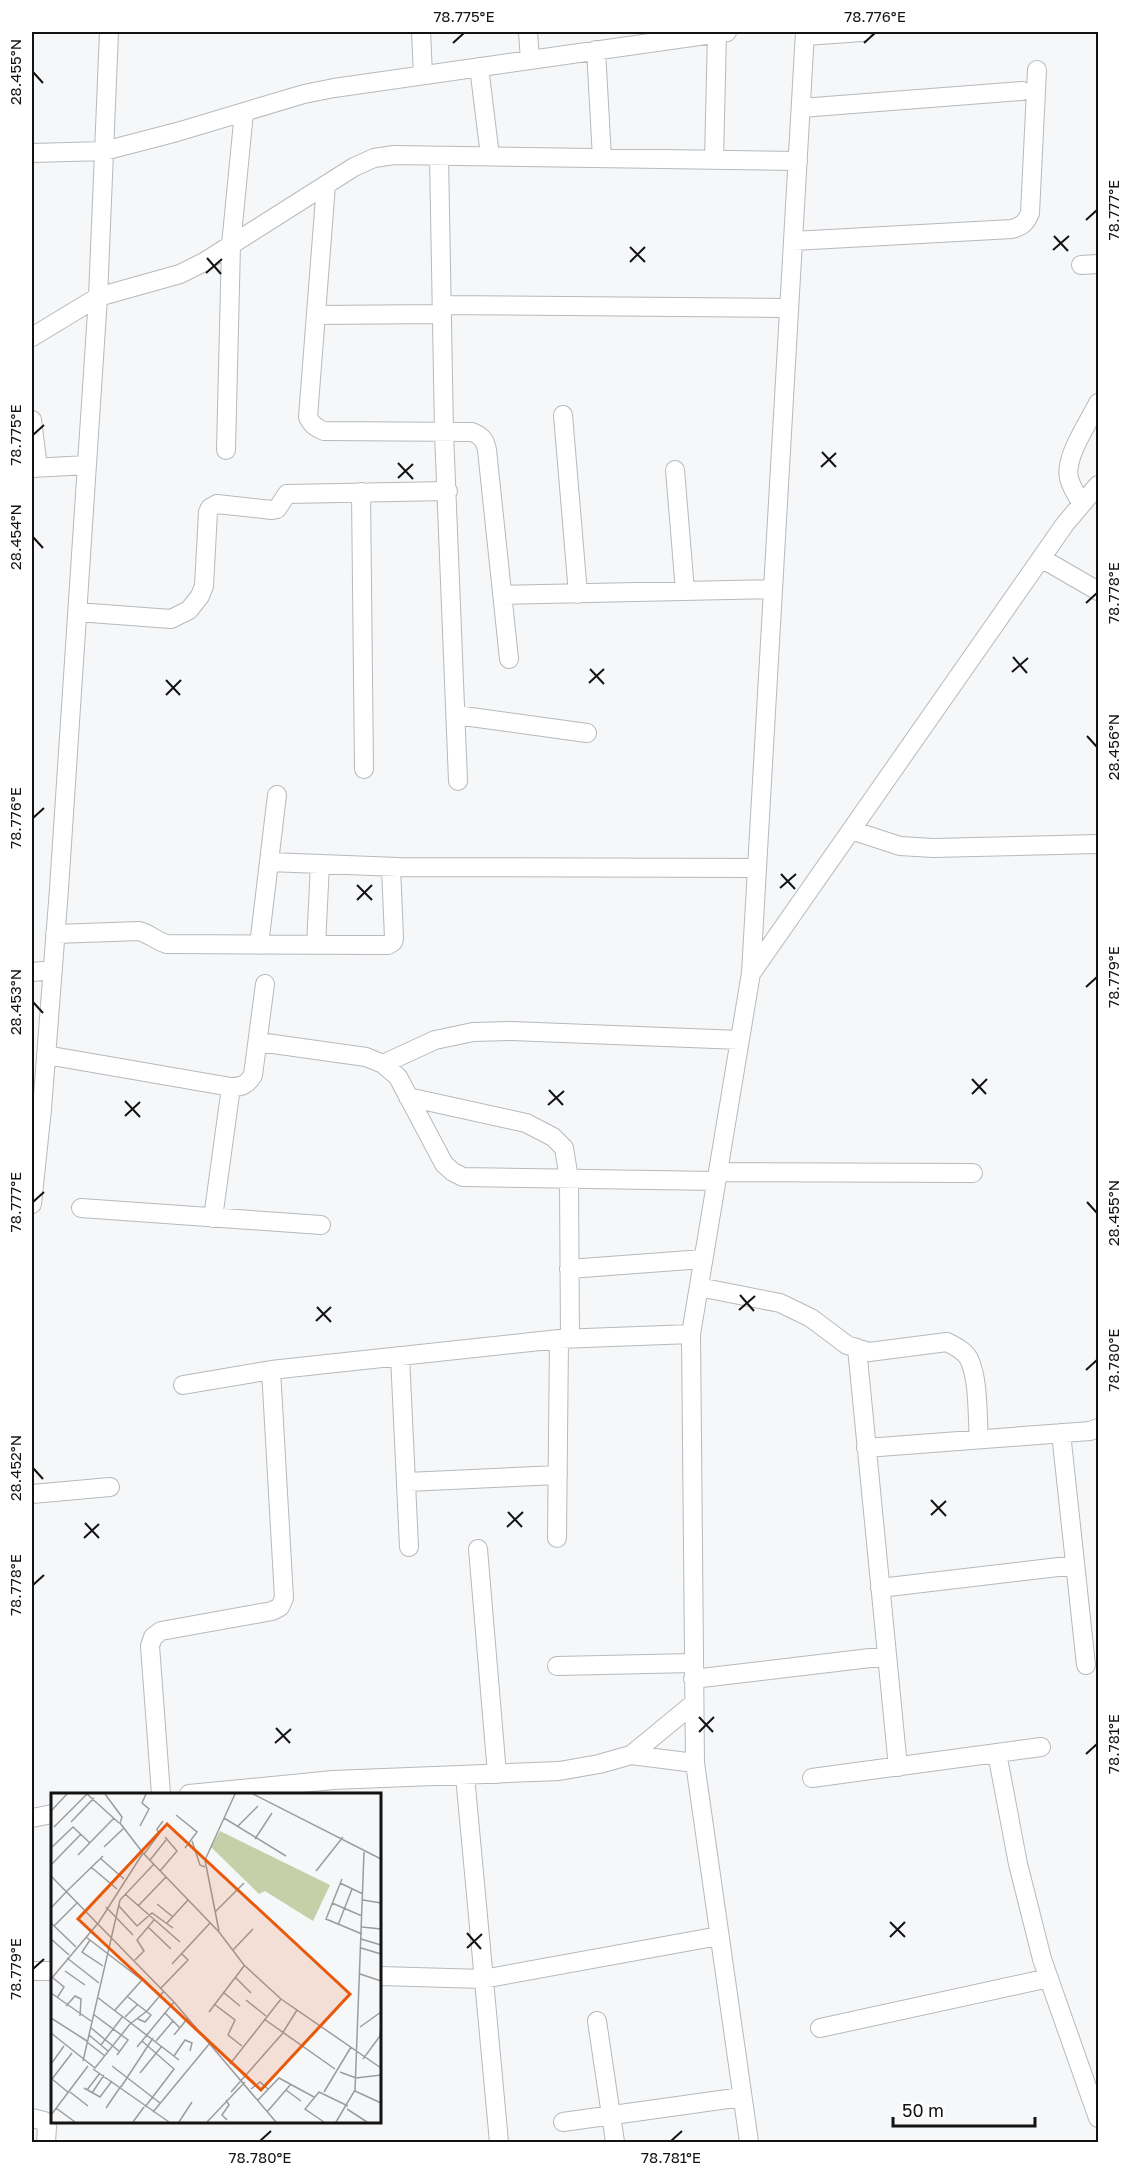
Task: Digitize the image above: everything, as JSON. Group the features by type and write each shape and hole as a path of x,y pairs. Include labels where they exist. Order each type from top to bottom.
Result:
{"street":[{"path":"32,1204 37,1109 46,1055 87,465 98,297 109,32"},
{"path":"421,32 423,75"},
{"path":"528,32 530,60"},
{"path":"32,153 104,151 334,88 722,32 714,160"},
{"path":"749,2142 694,1764 691,1334 751,973 805,34 862,32"},
{"path":"596,50 602,158"},
{"path":"479,67 490,156"},
{"path":"793,241 1001,230 1021,226 1027,221 1030,213 1036,70"},
{"path":"801,108 1022,91"},
{"path":"226,450 231,245 244,112"},
{"path":"32,337 98,297 180,274 204,262 354,167 374,158 394,155 798,161"},
{"path":"439,156 444,432 458,781"},
{"path":"326,185 308,417 316,428 324,430 472,432 481,435 485,442 509,659"},
{"path":"316,315 442,310 789,308"},
{"path":"1082,504 1069,479 1068,469 1070,458 1098,403"},
{"path":"563,414 578,594"},
{"path":"32,420 35,468 87,465"},
{"path":"675,470 685,591"},
{"path":"751,973 1041,558 1098,485"},
{"path":"77,612 171,619 189,610 200,596 204,586 208,512 213,505 272,510 277,509 287,494 448,491"},
{"path":"361,492 364,769"},
{"path":"1041,558 1098,591"},
{"path":"502,596 773,589"},
{"path":"456,715 587,733"},
{"path":"259,945 277,795"},
{"path":"851,830 900,846 933,848 1098,844"},
{"path":"269,862 391,867 757,868"},
{"path":"316,945 320,864"},
{"path":"55,934 139,931 149,934 158,942 167,944 388,945 393,942 394,938 391,867"},
{"path":"32,972 52,970"},
{"path":"46,1055 241,1087 249,1082 253,1075 265,984"},
{"path":"383,1064 435,1040 473,1032 512,1031 740,1040"},
{"path":"259,1042 366,1057 383,1064 398,1077 444,1164 463,1177 568,1179 973,1173"},
{"path":"213,1218 231,1087"},
{"path":"408,1097 526,1123 553,1137 564,1148 568,1179 569,1269 556,1538"},
{"path":"81,1208 321,1225"},
{"path":"569,1269 704,1259"},
{"path":"699,1287 780,1303 811,1318 847,1345 869,1352 947,1341 968,1358 974,1377 979,1439"},
{"path":"183,1385 271,1370 565,1339 691,1334"},
{"path":"857,1348 898,1767"},
{"path":"400,1356 409,1547"},
{"path":"161,1793 150,1646 153,1637 161,1630 272,1611 280,1607 284,1598 271,1370"},
{"path":"866,1448 1061,1434 1098,1428"},
{"path":"1061,1434 1086,1665"},
{"path":"407,1482 558,1475"},
{"path":"32,1494 110,1488"},
{"path":"478,1549 497,1774"},
{"path":"880,1588 1075,1564"},
{"path":"556,1666 693,1671 887,1656"},
{"path":"199,1793 333,1780 559,1771 599,1764 631,1755 693,1704"},
{"path":"812,1778 1041,1747"},
{"path":"997,1753 1018,1864 1049,1977 1098,2118"},
{"path":"631,1755 694,1764"},
{"path":"465,1776 499,2142"},
{"path":"32,1818 51,1814"},
{"path":"381,1976 483,1979 719,1936"},
{"path":"32,1971 51,1971"},
{"path":"820,2028 1049,1977"},
{"path":"597,2021 615,2142"},
{"path":"563,2122 742,2097"},
{"path":"32,2118 44,2121 47,2127 46,2142"}]}
